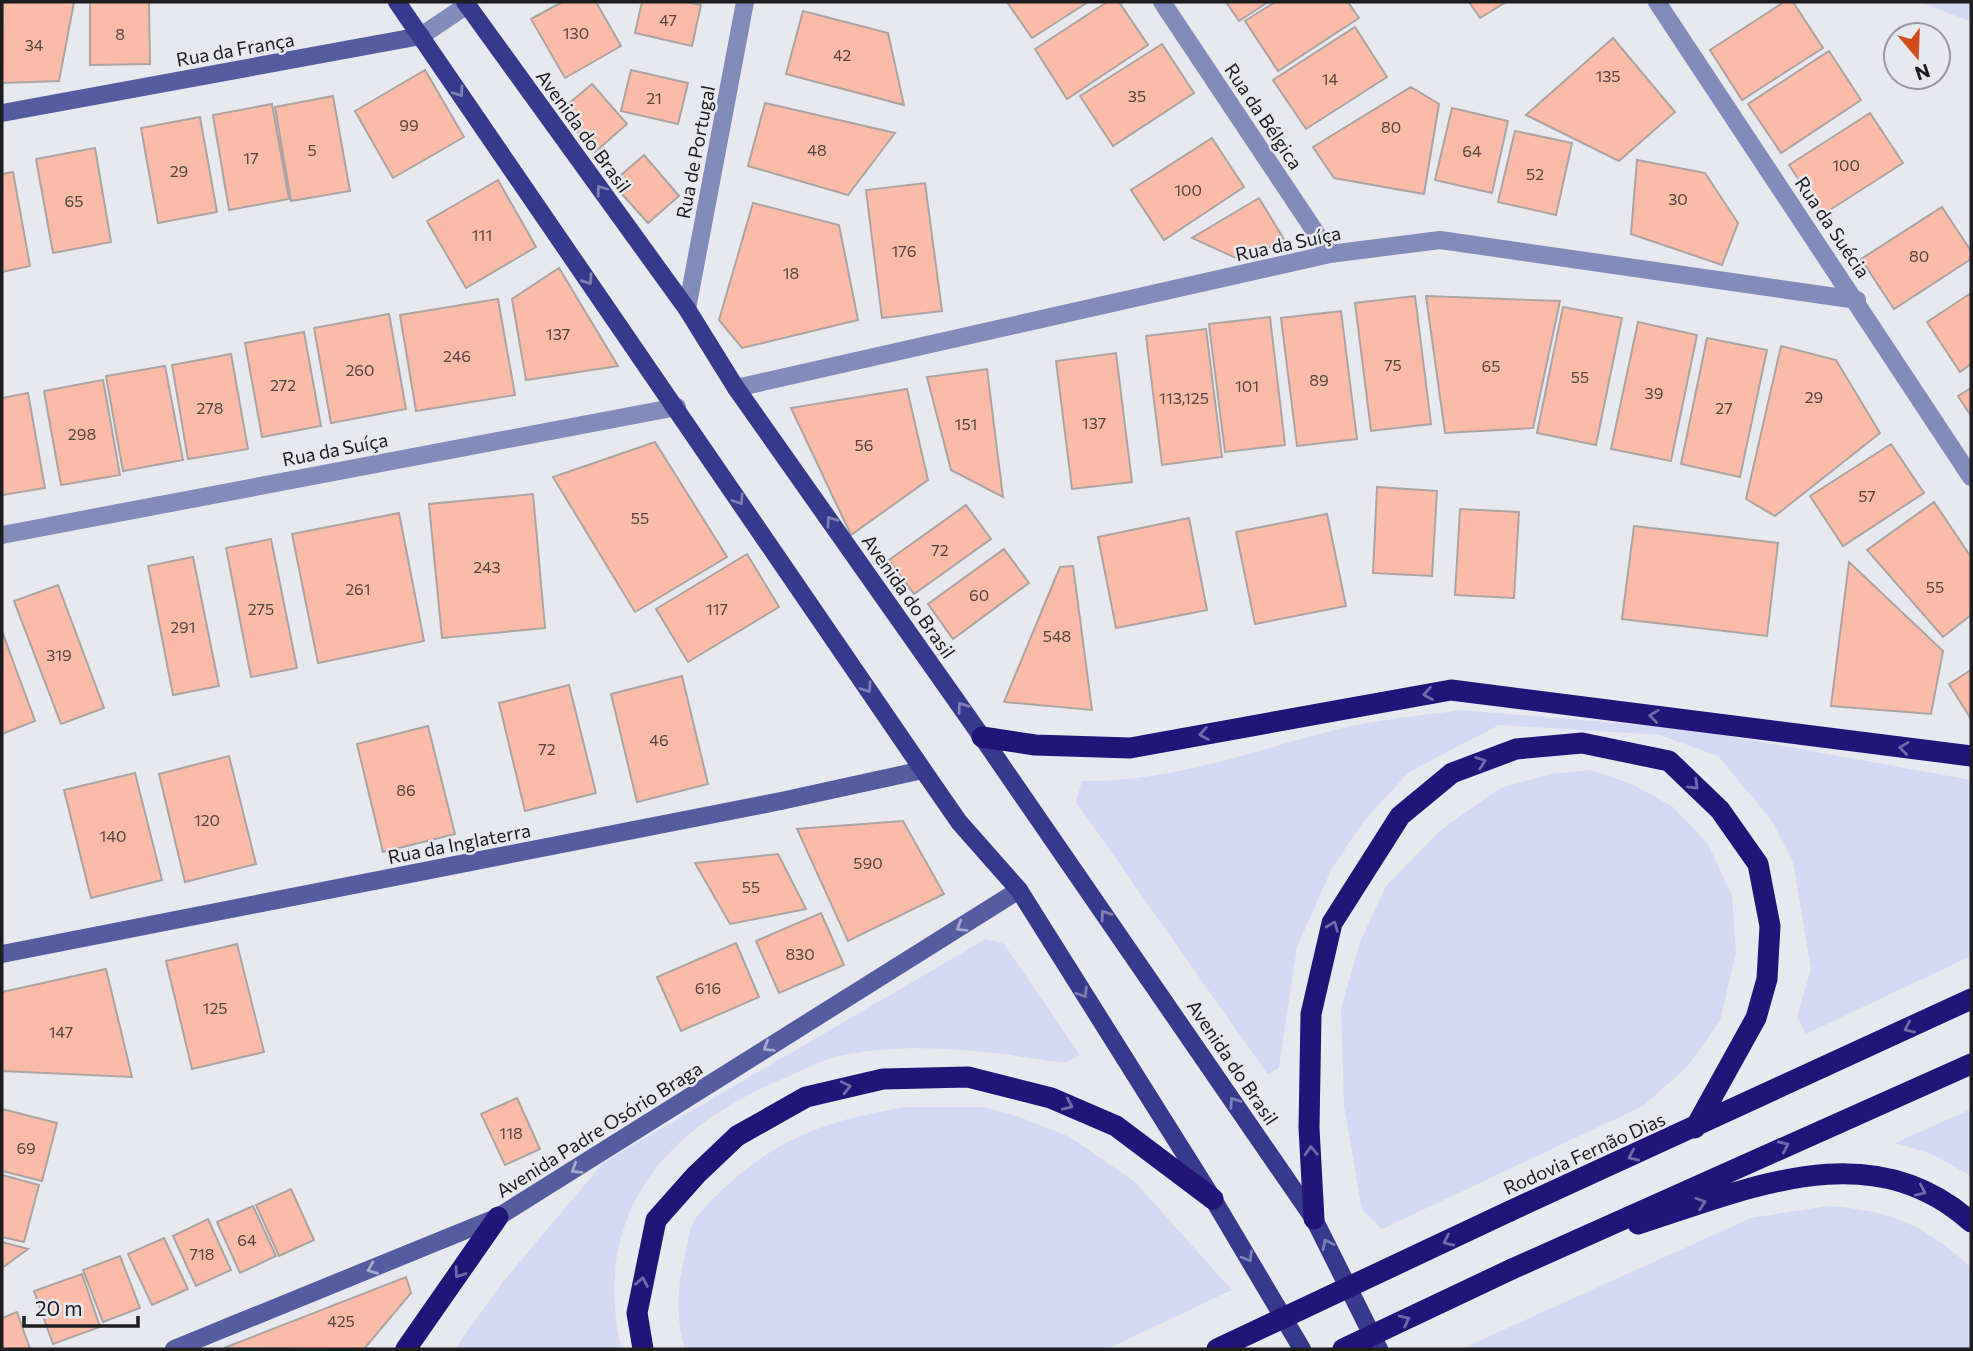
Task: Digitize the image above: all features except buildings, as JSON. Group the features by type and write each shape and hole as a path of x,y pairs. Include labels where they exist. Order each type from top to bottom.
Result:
{"highway":[{"path":"982,737 1035,745 1130,748 1451,690 1971,757"},
{"path":"1314,1219 1309,1128 1311,1014 1332,923 1400,816 1452,773 1516,749 1582,743 1669,761 1720,810 1758,864 1770,926 1767,979 1756,1018 1695,1128"},
{"name":"Rodovia Fernão Dias","path":"1217,1349 1971,999"},
{"path":"1343,1349 1543,1254 1971,1064"},
{"path":"643,1349 636,1313 656,1220 696,1175 737,1136 806,1097 883,1079 968,1077 1051,1098 1116,1126 1213,1199"},
{"path":"1543,1254 1774,1180 1826,1171 1873,1175 1918,1188 1959,1211 1971,1222"},
{"path":"406,1349 498,1217"}],"main road":[{"path":"397,2 677,407 923,770 960,822 1019,890 1213,1199 1302,1349"},
{"name":"Avenida do Brasil","path":"466,4 687,309 736,388 982,737 1314,1219 1379,1349"}],"street":[{"name":"Rua de Portugal","path":"687,309 745,2"},
{"name":"Rua da Bélgica","path":"1162,2 1330,254"},
{"name":"Rua da Suécia","path":"1657,2 1857,300 1971,477"},
{"name":"Rua da França","path":"2,113 421,36 466,4"},
{"name":"Rua da Suíça","path":"736,388 1330,254 1440,240 1857,300"},
{"name":"Rua da Suíça","path":"2,535 677,407"},
{"name":"Rua da Inglaterra","path":"2,954 768,804 923,770"},
{"name":"Avenida Padre Osório Braga","path":"174,1349 498,1217 1019,890"}],"shaded area":[{"path":"1921,2 1971,2 1971,22"},
{"path":"1461,710 1689,729 1971,780 1971,956 1806,1034 1797,1017 1811,969 1793,862 1772,821 1718,756 1660,735 1499,725 1409,772 1364,821 1332,868 1297,947 1279,1067 1268,1075 1076,802 1082,781 1116,780 1181,771 1354,726"},
{"path":"1591,770 1632,784 1673,807 1708,844 1732,896 1736,952 1720,1021 1688,1066 1643,1106 1382,1229 1362,1210 1344,1106 1341,1009 1360,942 1386,886 1442,829 1500,788 1551,774"},
{"path":"986,939 1004,944 1080,1055 1066,1063 953,1049 868,1051 839,1056 780,1080 738,1101 701,1125 670,1152 645,1184 627,1219 617,1258 615,1301 621,1349 455,1349 502,1283 604,1162"},
{"path":"907,1107 983,1107 1017,1116 1070,1137 1135,1182 1232,1290 1107,1349 685,1349 678,1304 680,1282 691,1227 703,1209 746,1169 788,1142 855,1117"},
{"path":"1971,1109 1971,1176 1932,1154 1895,1143"},
{"path":"1828,1206 1869,1211 1904,1222 1936,1239 1968,1265 1971,1269 1971,1349 1461,1349 1751,1218"}]}
